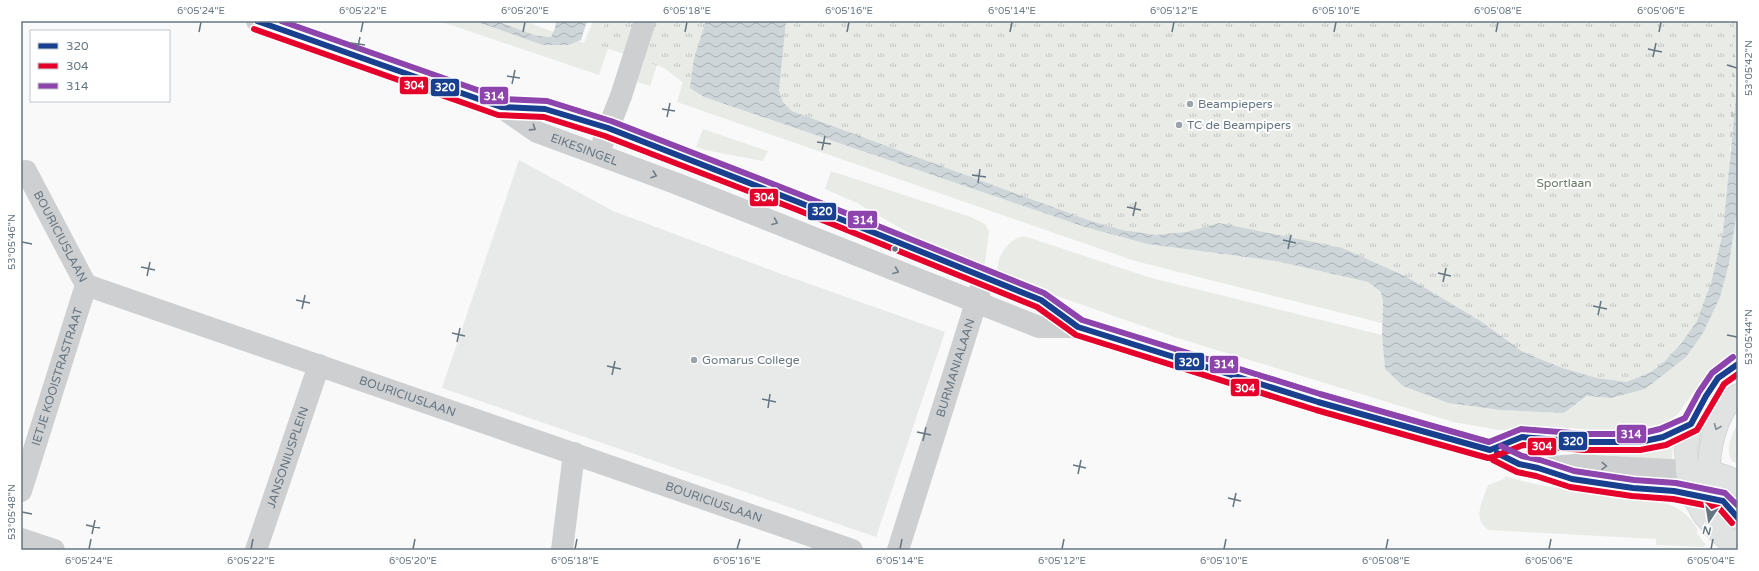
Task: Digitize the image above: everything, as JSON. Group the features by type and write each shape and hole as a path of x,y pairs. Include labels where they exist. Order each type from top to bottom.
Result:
{"main road":[{"path":"1738,364 1718,378 1706,396 1690,424 1686,449 1687,471 1692,494 1704,515 1719,532 1738,548"},
{"path":"1738,395 1725,407 1714,433 1710,453 1710,473 1723,501 1738,518"},
{"path":"1687,471 1710,473 1734,479 1738,484"},
{"path":"1692,494 1723,501"}],"street":[{"name":"EIKESINGEL","path":"257,21 501,106 545,109 608,128 749,182 1041,300 1078,327"},
{"path":"598,154 621,96 645,21"},
{"name":"EIKESINGEL","path":"501,106 537,132 675,183 1039,327 1078,327 1318,402 1490,450 1519,464 1538,468 1572,479 1692,494"},
{"name":"BOURICIUSLAAN","path":"26,171 86,285 852,550"},
{"name":"BURMANIALAAN","path":"898,550 984,277"},
{"name":"IETJE KOOISTRASTRAAT","path":"21,491 86,285"},
{"name":"JANSONIUSPLEIN","path":"256,550 319,365"},
{"path":"1490,450 1522,437 1585,442 1640,442 1663,437 1690,424"},
{"path":"562,550 574,453"},
{"name":"EIKESINGEL","path":"1538,468 1576,465 1687,471"},
{"path":"21,539 54,550"}],"shaded area":[{"name":"Gomarus College","path":"519,160 613,211 787,276 945,332 876,537 442,388"}],"green space":[{"path":"439,21 524,21 584,43 593,21 617,21 599,75"},
{"path":"606,21 706,21 694,58 690,88 664,68 598,45"},
{"path":"657,21 672,21 650,86 637,82"},
{"path":"701,21 706,21 694,58 704,97 1085,227 1147,244 1276,261 1368,282 1381,292 1383,302 1382,323 1135,261 677,102"},
{"name":"Sportlaan","path":"786,21 1734,21 1729,176 1723,232 1711,283 1697,321 1680,345 1664,362 1651,372 1627,382 1597,378 1563,368 1523,352 1482,322 1219,223 1187,232 1163,235 1147,234 1115,228 1091,221 792,111 783,102 779,91"},
{"path":"1715,21 1738,21 1738,76 1735,113 1723,200"},
{"path":"703,129 768,151 763,161 696,147"},
{"path":"831,171 971,217 985,224 989,232 985,263 980,268 928,244 857,203 825,189"},
{"path":"1738,205 1738,352 1714,368 1705,377 1677,415 1666,422 1633,431 1605,432 1499,430 1453,422 1174,337 1000,276 997,273 997,267 1004,250 1013,241 1024,236 1151,278 1382,335 1385,369 1403,386 1448,403 1500,410 1564,413 1588,396 1611,398 1729,264"},
{"path":"1738,423 1738,464 1732,461 1729,447"},
{"path":"1670,445 1673,447 1672,460 1513,449 1511,446"},
{"path":"1506,476 1560,488 1654,497 1654,501 1668,504 1680,510 1690,518 1698,530 1696,532 1706,545 1703,547 1656,545 1656,539 1489,530 1484,526 1479,515 1481,503 1488,485 1504,479"}],"water":[{"path":"475,21 496,21 537,36 551,37 556,21 587,21 581,40 569,45 543,45"},
{"path":"706,21 786,21 779,91 783,102 792,111 1091,221 1123,230 1156,235 1186,232 1219,223 1342,248 1405,276 1482,322 1523,352 1563,368 1597,378 1627,382 1651,372 1664,362 1680,345 1697,321 1711,283 1723,232 1738,76 1738,205 1729,264 1720,297 1703,333 1686,357 1645,389 1611,398 1587,396 1564,413 1500,410 1448,403 1403,386 1385,369 1382,335 1383,302 1381,292 1368,282 1276,261 1147,244 1085,227 704,97 690,88 694,58"}],"transit line":[{"name":"320","path":"257,21 501,107 545,109 608,128 798,202 1041,300 1078,327 1318,402 1490,450 1522,437 1585,442 1640,442 1663,437 1691,424 1706,396 1718,378 1738,364"},
{"name":"314","path":"281,21 503,99 547,101 611,121 801,195 1044,293 1082,320 1320,394 1489,442 1521,429 1585,434 1639,434 1660,429 1685,418 1699,392 1712,373 1733,357"},
{"name":"304","path":"254,29 498,115 544,117 605,136 795,209 1037,307 1076,335 1316,410 1488,458 1523,445 1584,450 1640,450 1666,445 1697,430 1724,384 1738,374"},
{"name":"314","path":"1501,446 1522,456 1574,471 1634,480 1676,483 1725,493 1738,506"},
{"name":"320","path":"1497,453 1519,464 1538,468 1572,479 1633,488 1674,491 1723,501 1738,518"},
{"name":"304","path":"1493,460 1517,472 1536,476 1570,487 1632,496 1673,499 1719,508 1732,523"}],"place":[{"name":"Beampiepers","path":"1190,104"},
{"name":"TC de Beampipers","path":"1179,125"},
{"name":"Gomarus College","path":"694,360"}]}
